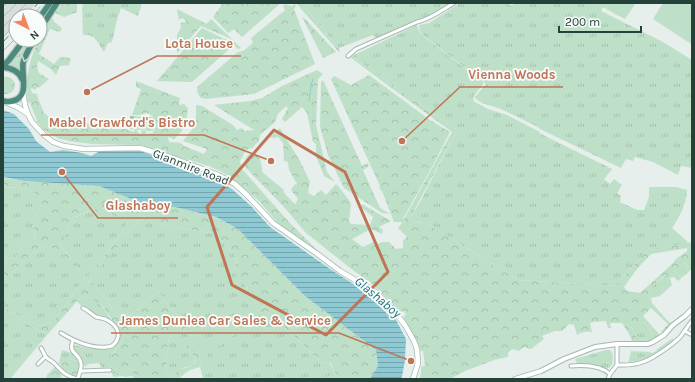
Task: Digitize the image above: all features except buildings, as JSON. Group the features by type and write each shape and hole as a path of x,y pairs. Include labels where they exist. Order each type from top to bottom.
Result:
{"highway":[{"path":"48,17 58,3"},
{"path":"18,48 3,66 14,70 23,80"},
{"path":"4,101 12,102 17,99 23,90 23,63 30,48"}],"main road":[{"name":"Glanmire Road","path":"23,90 24,102 32,122 53,142 64,146 84,149 140,148 216,174 235,184 273,223 340,271 377,293 394,310 414,341 418,363 413,379"},
{"path":"4,101 28,114"}],"street":[{"path":"348,56 356,49 417,22 430,18 454,3"},
{"path":"61,333 88,345 108,347 112,346 116,342 118,334 116,328 107,320 97,318 87,313 87,309 83,308"},
{"path":"515,379 541,371 564,359 595,347 616,344 650,344 664,335 673,325 686,316 692,309"},
{"path":"617,366 629,366 648,360 677,340 692,320"},
{"path":"685,331 690,334"},
{"path":"41,348 46,357 56,364 58,369 67,376 78,379 81,371 81,365 80,360 71,347 74,340"},
{"path":"608,379 610,374 617,366 616,344"},
{"path":"38,364 46,357"},
{"path":"575,361 572,366 598,368 606,370 610,374"},
{"path":"81,371 110,370"}],"highlighted area":[{"path":"274,130 345,172 388,272 326,335 232,285 207,207"}],"shaded area":[{"path":"3,3 36,3 32,8 8,8 8,34 3,39"}],"green space":[{"path":"63,3 77,3 77,12 64,17 55,13"},
{"path":"83,3 142,3 138,16 121,8 112,42 108,43 104,52 93,37 83,35"},
{"path":"223,3 281,3 242,37 234,29 228,33 213,17"},
{"path":"296,3 301,3 339,48 340,53"},
{"path":"301,3 454,3 425,21 417,22 377,39 373,35 339,48"},
{"path":"460,3 507,3 512,6 514,3 593,3 603,7 601,11 663,42 692,60 692,168 681,166 678,175 653,162 635,157 633,161 626,159 621,168 501,109 482,103 476,99 475,97 486,84 420,32 419,25 429,23"},
{"path":"593,3 636,3 625,19"},
{"path":"663,3 688,3 692,6 691,44 653,19"},
{"path":"286,4 288,6 290,5 291,7 294,4 296,6 294,9 315,64 254,94 206,99 201,98 197,87 238,52 243,51 253,43 251,38 285,10 283,6"},
{"path":"177,9 207,24 211,19 241,48 238,49 234,45 192,82 157,81 202,28 233,43 229,38 201,26 177,53 177,35 181,27 180,23 186,22 182,18 179,20"},
{"path":"302,17 305,19 336,52 323,58"},
{"path":"51,19 54,19 53,21 62,28 60,32 50,29 48,34 48,24"},
{"path":"417,25 423,36 483,82 474,96 473,101 488,109 507,115 541,134 612,169 604,179 610,184 614,179 622,185 617,193 621,196 620,202 637,210 644,210 649,197 649,187 676,187 687,190 686,200 672,228 688,242 686,244 648,250 615,286 518,280 426,223 408,222 457,130 352,56"},
{"path":"20,48 29,48 20,72 6,65"},
{"path":"35,48 42,48 39,54 54,64 60,57 71,58 69,65 60,66 56,75 51,69 38,61 37,67 39,73 49,79 40,87 36,88 36,90 31,88 32,93 37,94 44,113 53,120 68,120 84,124 90,123 92,126 109,129 112,126 114,129 117,127 118,129 125,129 134,132 137,130 138,133 141,134 142,131 146,131 146,134 153,133 156,126 151,124 153,116 147,113 132,115 141,89 136,87 136,81 180,98 179,105 184,104 188,108 186,122 181,132 174,139 168,137 169,142 181,143 184,146 204,154 207,149 183,141 196,124 196,105 202,106 233,125 237,130 241,128 245,131 254,130 214,105 250,101 262,98 282,86 317,70 323,74 318,79 316,125 327,172 335,182 324,176 316,156 316,144 313,142 307,113 302,107 285,122 282,119 288,108 286,106 278,114 275,122 260,135 259,141 252,148 246,150 240,161 242,169 289,222 320,253 278,223 257,199 233,179 209,166 136,145 92,144 60,139 44,130 38,123 30,103 27,101 29,66"},
{"path":"352,56 457,130 408,222 426,223 518,280 615,286 648,250 692,242 692,269 678,281 674,277 670,278 665,275 649,289 652,303 672,324 663,333 661,332 668,324 651,308 643,316 660,335 656,338 644,322 631,327 637,338 645,340 646,342 633,343 622,323 610,323 611,328 608,328 606,321 593,322 590,323 592,332 584,332 577,335 574,325 569,324 562,331 555,331 542,336 544,339 531,349 524,347 519,351 512,349 508,353 508,357 494,360 465,371 450,379 420,379 421,367 425,365 423,351 419,351 415,339 403,318 406,314 403,311 399,312 370,282 306,233 284,207 245,167 246,158 254,153 260,158 262,172 283,189 285,194 295,204 298,199 291,190 294,185 297,184 289,170 288,162 284,161 283,143 278,137 270,137 280,128 300,161 310,182 308,193 314,196 321,190 326,195 336,184 351,203 349,221 351,224 370,225 373,217 361,207 362,204 391,221 379,227 383,230 382,234 371,229 352,239 363,247 373,242 378,244 382,242 389,242 396,249 403,248 403,240 407,237 398,228 452,132 350,57","holes":["687,248 687,251 676,259 640,293 627,291 624,287 637,269 651,254","684,263 686,264 688,270 681,278 675,272"]},
{"path":"369,75 430,120 450,132 402,222 394,222 382,191 379,188 380,186 331,79 334,76 351,85"},
{"path":"3,77 8,77 14,82 14,89 8,94 3,94"},
{"path":"323,80 362,166 368,163 369,166 363,170 380,208 390,214 382,213 344,188 328,155 320,127 321,82"},
{"path":"130,116 154,117 153,131 129,129"},
{"path":"3,178 24,181 99,186 144,204 175,207 215,217 238,229 305,296 376,350 378,366 370,379 327,379 327,377 335,373 330,362 322,363 266,310 219,346 217,343 265,305 263,301 248,291 246,285 236,279 236,257 225,243 217,238 217,234 162,225 159,223 158,219 141,216 133,228 122,237 120,244 88,283 92,283 98,288 122,323 158,291 193,336 188,335 172,319 167,350 166,379 133,379 133,371 128,367 114,369 116,373 124,374 124,376 113,377 111,365 107,361 121,343 125,335 118,329 102,305 89,297 85,296 80,298 48,334 38,330 3,308 41,326 55,319 85,277 95,268 129,221 127,217 104,203 101,207 118,219 118,223 93,209 73,218 60,246 81,270 83,273 82,274 69,259 56,249 42,245 3,281 3,259 15,258 25,243 35,240 33,224 42,202 36,194 28,190 3,187"},
{"path":"3,187 28,190 37,195 42,202 33,224 35,241 25,243 15,258 3,259"},
{"path":"104,202 120,214 127,217 129,221 95,268 85,277 55,319 41,326 3,308 3,281 42,245 56,249 69,259 84,275 60,246 73,218 94,209 118,219 101,207"},
{"path":"141,216 158,219 162,225 217,234 217,238 225,243 236,257 237,272 240,278 250,292 265,305 218,343 219,346 266,310 322,363 329,362 335,373 327,377 327,379 203,379 200,367 202,362 190,352 196,358 194,364 182,368 169,379 166,379 167,350 172,319 188,335 193,336 158,291 122,323 98,288 88,284 122,237 133,228"},
{"path":"684,263 688,270 681,278 675,272 677,268"},
{"path":"666,275 670,278 672,285 660,296 651,298 649,289"},
{"path":"85,296 99,303 113,324 97,318 77,302 80,298"},
{"path":"3,309 38,330 48,334 10,379 3,379"},
{"path":"644,322 656,338 646,342 645,340 637,338 631,326"},
{"path":"122,333 125,335 121,343 111,355 111,367 102,368 99,363 88,364 85,367 80,356 75,351 75,345 95,350 107,349 117,342"},
{"path":"673,338 673,341 652,356 635,363 628,364 631,351 652,353"},
{"path":"195,339 208,356 202,362 200,367 190,370 178,379 169,379 178,370 189,367 195,363 196,358 185,347"},
{"path":"62,350 70,352 78,358 79,361 69,359 61,362 61,365 59,363"},
{"path":"610,350 613,357 612,365 607,369 577,364 575,359"},
{"path":"63,359 79,361 83,371 78,372 76,377 65,371 64,372 61,365"},
{"path":"55,367 62,375 60,379 46,379 47,375"},
{"path":"128,367 133,371 133,376 124,377 124,374 116,373 114,369"}],"water":[{"path":"3,110 14,114 29,129 36,141 50,152 63,150 91,156 100,151 140,151 173,162 232,189 252,207 270,227 369,294 388,315 396,320 406,339 405,360 402,377 400,379 370,379 378,366 376,350 305,296 238,229 216,217 175,207 144,204 99,186 24,181 3,177"}],"waterway":[{"path":"3,51 8,46"},
{"path":"309,101 313,79"}],"railway":[{"path":"34,8 38,3"},
{"path":"3,42 8,37"}],"place":[{"name":"Lota House","path":"87,92"},
{"name":"Vienna Woods","path":"402,141"},
{"name":"Mabel Crawford's Bistro","path":"271,161"},
{"name":"Glashaboy","path":"62,172"},
{"name":"James Dunlea Car Sales & Service","path":"411,361"}]}
